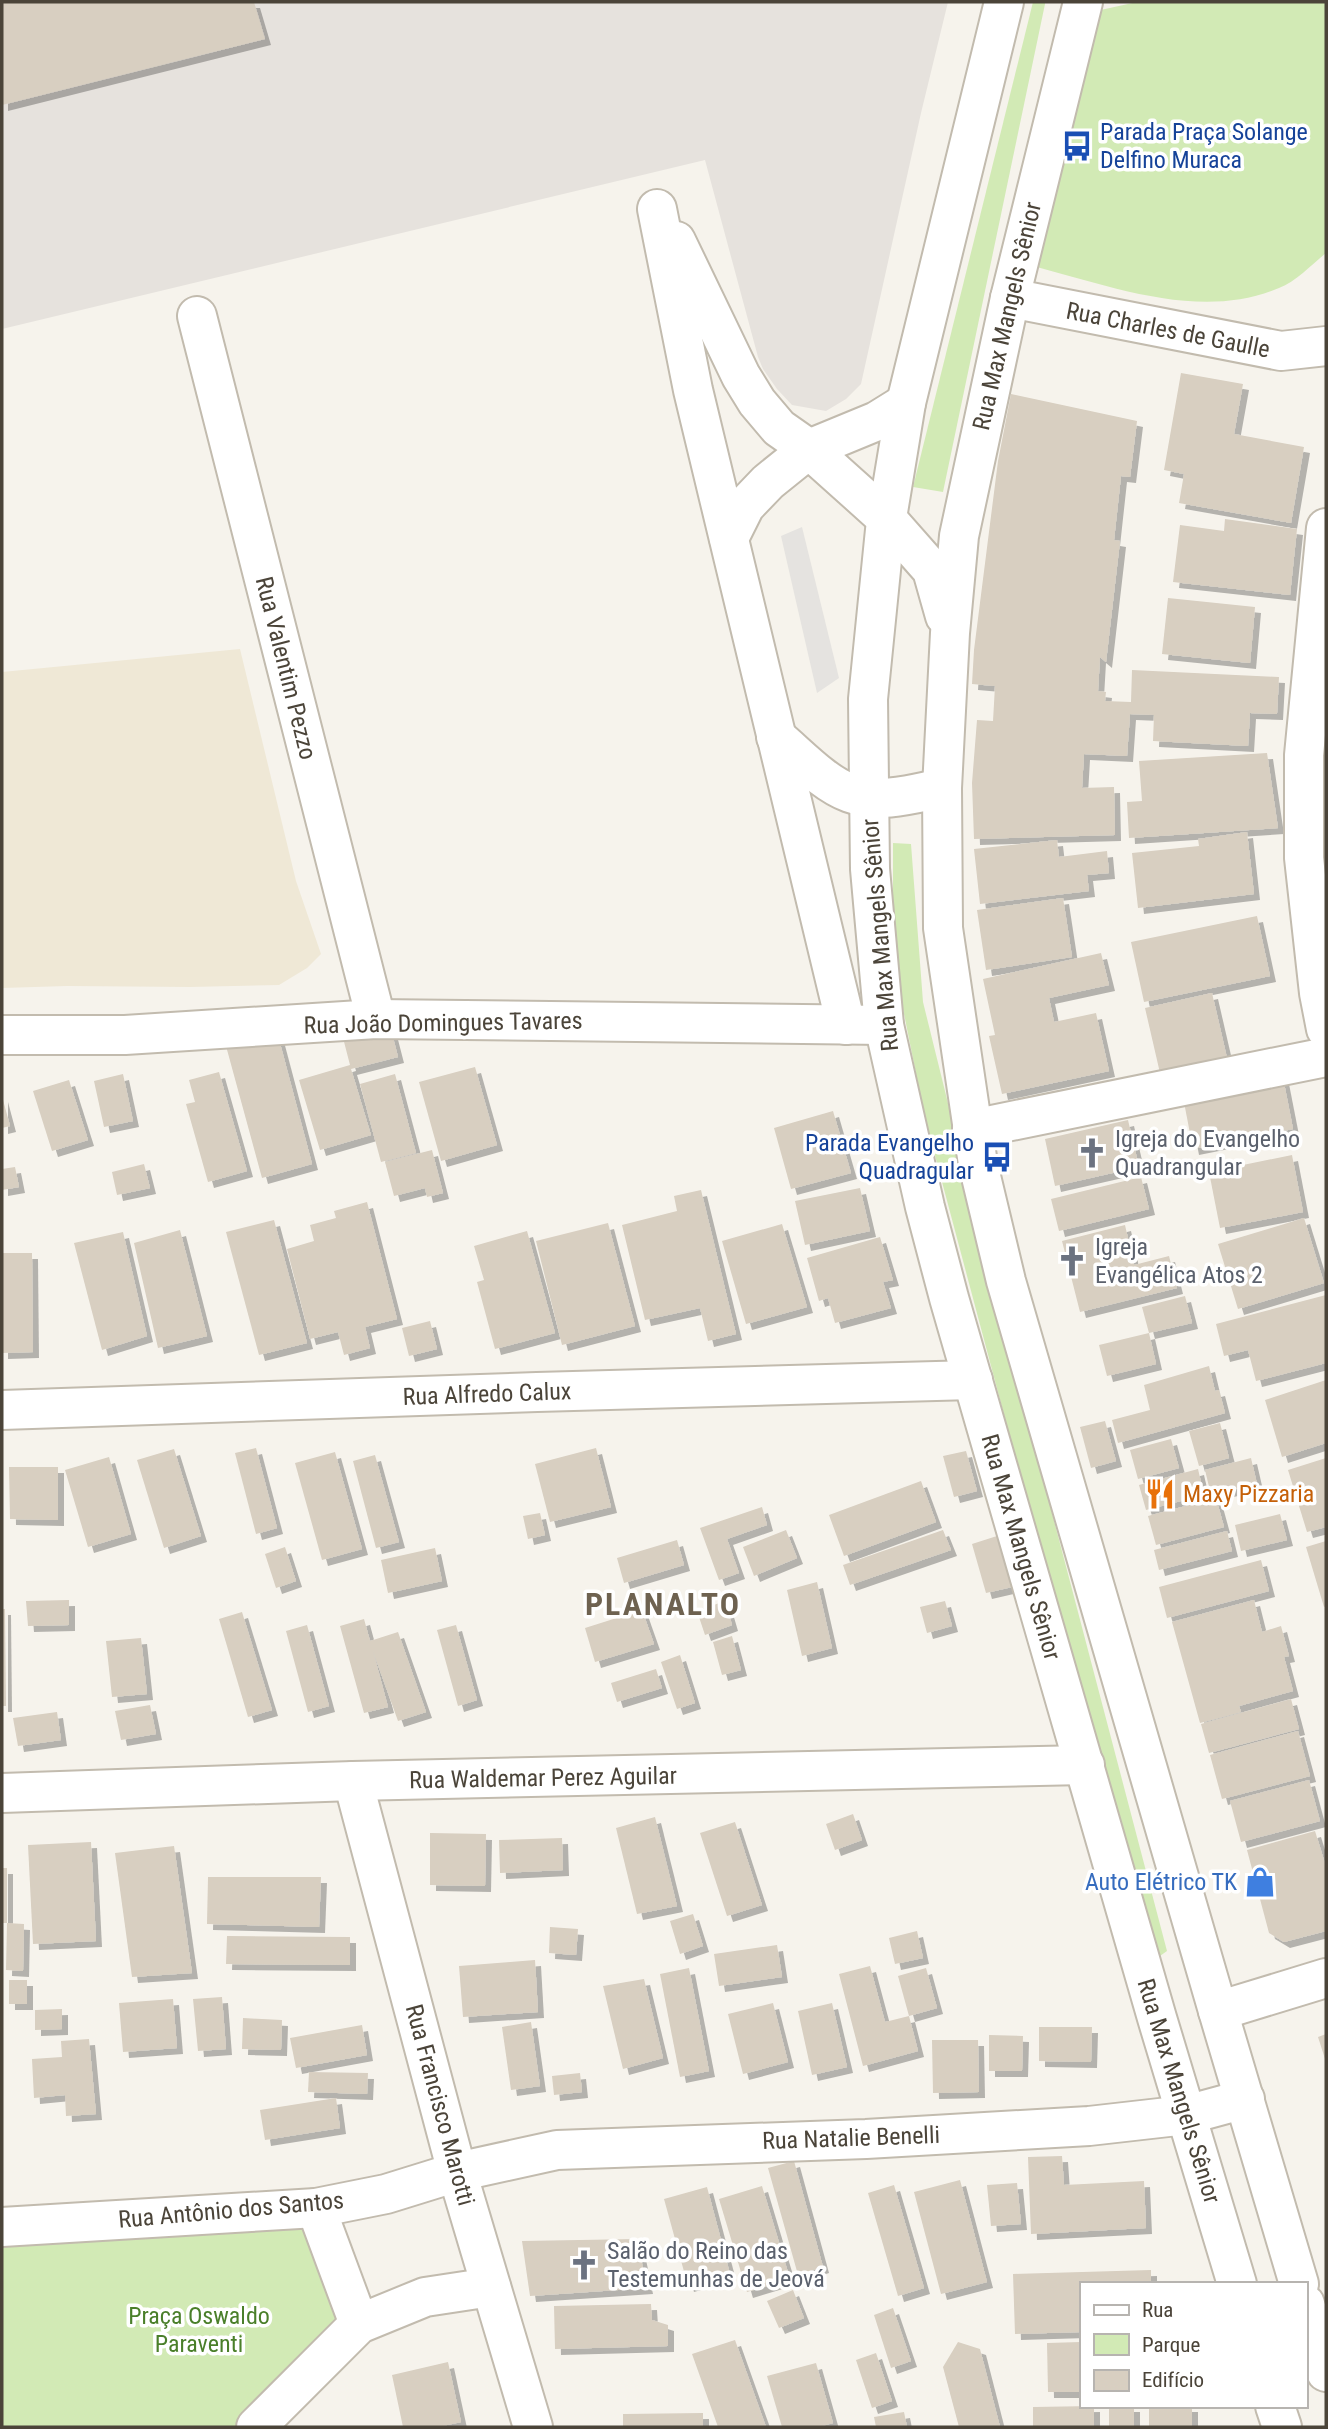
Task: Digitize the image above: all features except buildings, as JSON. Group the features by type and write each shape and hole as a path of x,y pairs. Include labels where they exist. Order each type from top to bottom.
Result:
{"street":[{"name":"Rua Max Mangels Sênior","path":"1004,2 906,403 887,519 868,699 870,869 884,1026 925,1206 973,1380 1236,2282"},
{"name":"Rua Max Mangels Sênior","path":"776,737 833,785 851,793 891,798 942,788 950,633 959,536 1010,298 1083,2"},
{"name":"Rua Max Mangels Sênior","path":"729,538 693,390 657,209 683,253 741,376 757,402 779,428 809,449 887,519 932,570 950,633"},
{"name":"Rua Charles de Gaulle","path":"1010,298 1281,351 1326,346"},
{"name":"Rua Valentim Pezzo","path":"197,316 376,1019"},
{"path":"846,1025 729,538 745,506 768,482 809,449 877,421 906,403"},
{"path":"1326,528 1304,755 1304,858 1319,993 1326,1030"},
{"path":"942,788 943,928 978,1164 1006,1281 1298,2282"},
{"name":"Rua João Domingues Tavares","path":"2,1035 125,1035 376,1019 884,1026"},
{"path":"972,1129 1326,1057"},
{"name":"Rua Alfredo Calux","path":"2,1410 973,1380"},
{"name":"Rua Waldemar Perez Aguilar","path":"2,1793 353,1781 1085,1765"},
{"name":"Rua Francisco Marotti","path":"353,1781 457,2172 533,2427"},
{"path":"1218,2011 1326,1978"},
{"name":"Rua Natalie Benelli","path":"457,2172 557,2150 880,2138 1089,2126 1186,2115 1245,2099"},
{"name":"Rua Antônio dos Santos","path":"2,2227 316,2208 386,2194 457,2172"},
{"path":"316,2208 359,2324"},
{"path":"256,2427 359,2324 425,2297 491,2287"},
{"path":"1307,2302 1326,2297"},
{"path":"1307,2309 1326,2372"},
{"path":"1276,2408 1282,2427"}],"shaded area":[{"path":"2,2 948,2 861,384 846,399 826,411 792,405 763,369 705,160 2,329"},
{"path":"802,527 839,678 817,693 781,536"},
{"path":"240,649 296,881 321,954 307,968 279,985 2,988 2,672"}],"green space":[{"path":"1033,2 1045,4 943,492 913,487"},
{"path":"1137,2 1326,2 1326,253 1285,285 1249,298 1218,302 1186,301 1122,290 1029,265 1087,13"},
{"path":"893,843 911,844 923,1002 1005,1334 1167,1951 1150,1963 925,1118 900,994 893,915"},
{"name":"Praça Oswaldo Paraventi","path":"323,2225 340,2320 245,2427 2,2427 2,2244"}],"place":[{"name":"Parada Praça Solange Delfino Muraca","path":"1077,146"},
{"name":"Igreja do Evangelho Quadrangular","path":"1092,1153"},
{"name":"Parada Evangelho Quadragular","path":"997,1157"},
{"name":"Igreja Evangélica Atos 2","path":"1072,1261"},
{"name":"Maxy Pizzaria","path":"1160,1494"},
{"name":"Auto Elétrico TK","path":"1260,1882"},
{"name":"Salão do Reino das Testemunhas de Jeová","path":"584,2265"}],"district":[{"name":"PLANALTO","path":"663,1604"}]}
